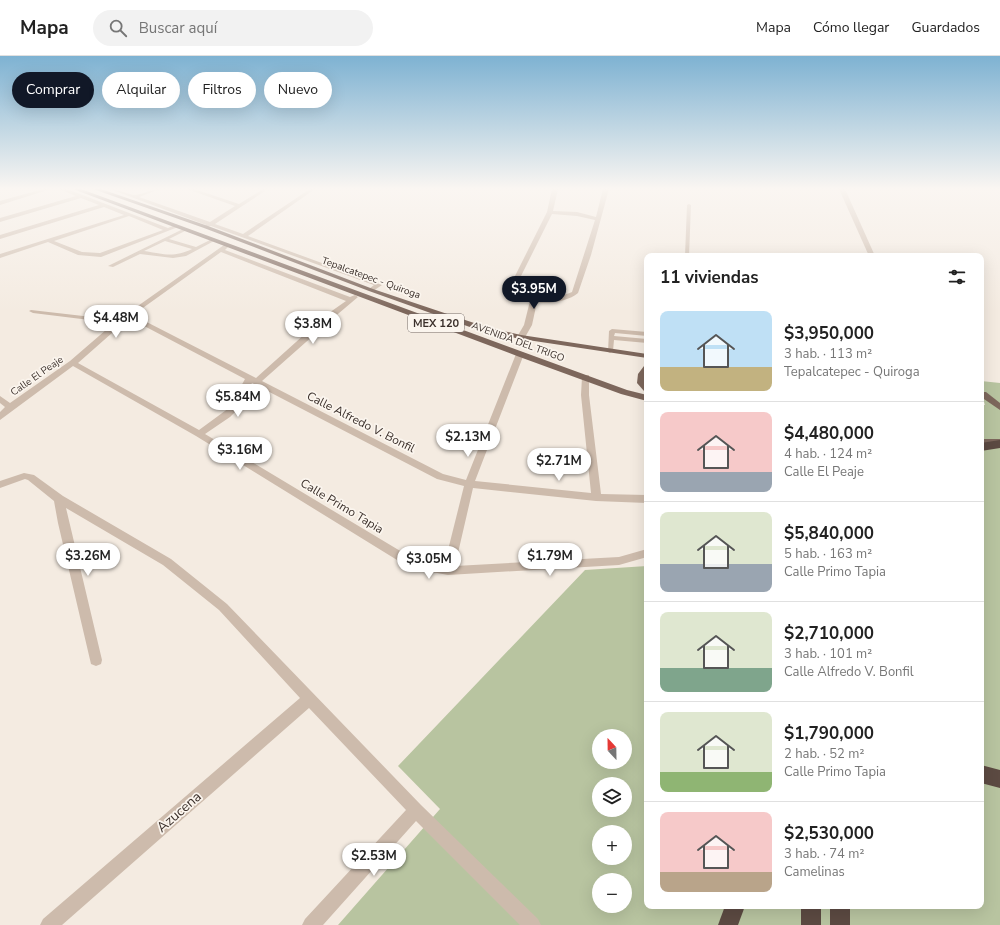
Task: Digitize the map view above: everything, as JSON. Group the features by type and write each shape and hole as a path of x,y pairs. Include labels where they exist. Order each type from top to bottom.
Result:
{"highway":[{"path":"984,446 1000,443"},
{"path":"984,775 1000,779"},
{"path":"728,925 734,909"},
{"path":"811,909 811,925"},
{"path":"840,909 840,925"}],"main road":[{"name":"MEX 120","path":"183,230 212,241 223,248"},
{"name":"Tepalcatepec - Quiroga","path":"218,230 371,290 484,329 521,337 644,356"},
{"name":"AVENIDA DEL TRIGO","path":"223,248 358,295 624,392 644,397"},
{"path":"474,337 484,329"},
{"path":"644,372 642,374 641,383 644,386"},
{"path":"984,394 1000,396"},
{"path":"984,395 1000,407"},
{"path":"984,442 1000,443"}],"street":[{"path":"0,237 23,230"},
{"path":"0,256 81,230"},
{"path":"48,240 85,256 92,257 101,255 166,230"},
{"path":"221,230 379,285 371,290"},
{"path":"243,236 254,230"},
{"path":"541,230 516,280 521,292 534,300 566,298 575,293 585,268 594,230"},
{"path":"860,230 871,253"},
{"path":"223,248 351,300"},
{"name":"Calle El Peaje","path":"0,417 10,407 74,363 128,315 223,248"},
{"path":"199,434 227,415 233,409 253,380 358,295"},
{"path":"521,337 528,325 534,300"},
{"path":"33,311 120,322"},
{"name":"Calle Alfredo V. Bonfil","path":"128,315 440,477 469,484 596,497 644,499"},
{"path":"448,571 469,484 520,354"},
{"name":"Calle Primo Tapia","path":"74,363 199,434 414,565 448,571 618,561 644,554"},
{"path":"586,377 585,395 596,497"},
{"path":"0,399 10,407"},
{"path":"0,485 24,476 31,477 59,499 167,562 224,607 309,699 416,810 532,925"},
{"path":"59,499 63,523 96,660"},
{"name":"Azucena","path":"49,925 309,699"},
{"path":"311,925 416,810"}],"lane":[{"path":"111,266 183,230"},
{"path":"687,253 688,230"},
{"path":"165,239 196,249"},
{"path":"139,252 173,257 184,255 212,241"},
{"path":"610,351 612,331 644,334"},
{"path":"611,338 644,341"}],"green space":[{"path":"984,381 1000,383 1000,925 338,925 440,809 398,766 585,570 644,566 644,909 984,909"}]}
